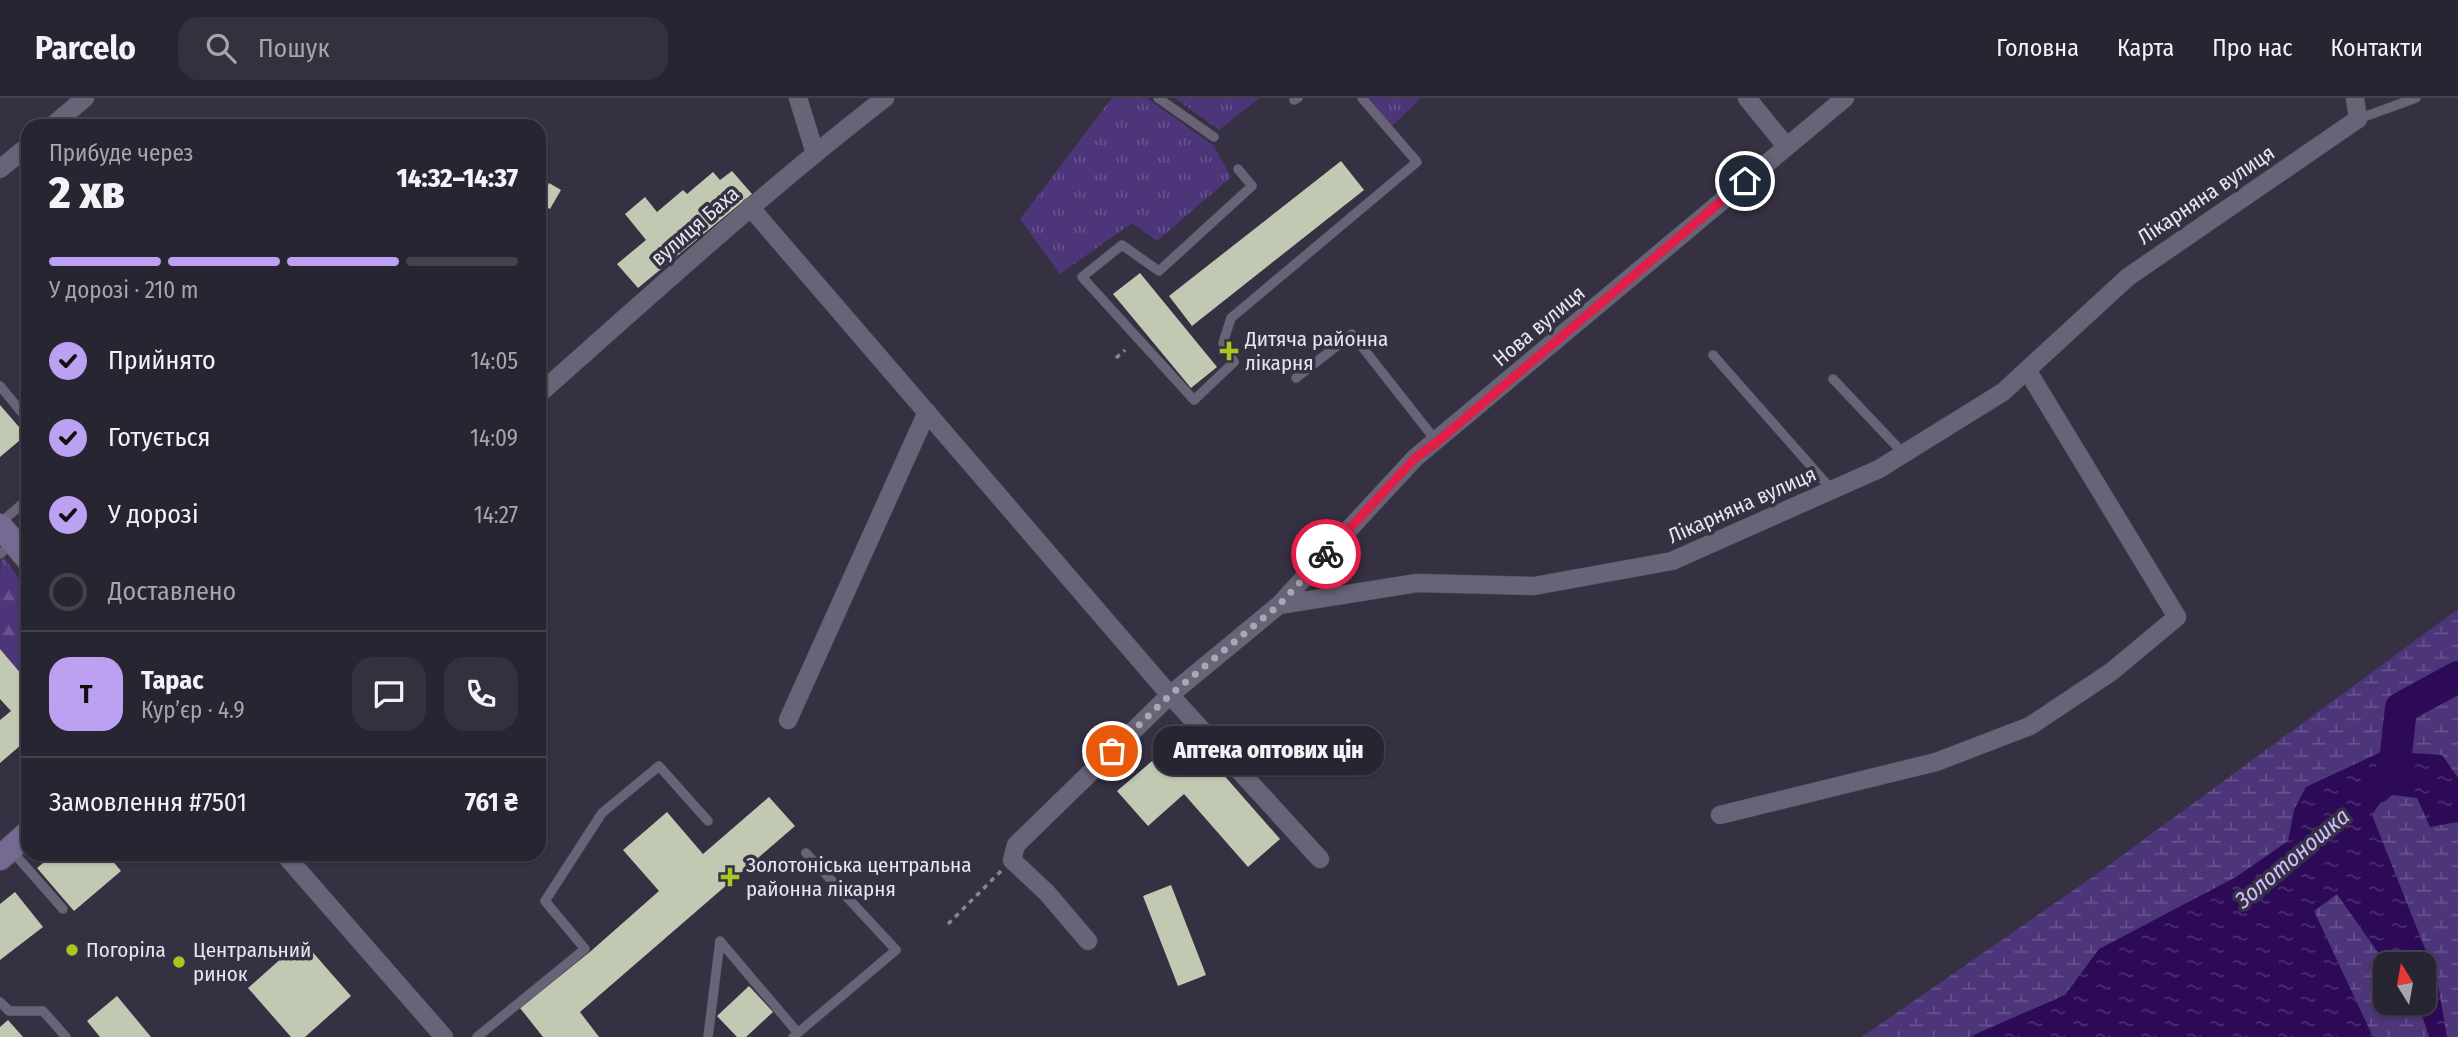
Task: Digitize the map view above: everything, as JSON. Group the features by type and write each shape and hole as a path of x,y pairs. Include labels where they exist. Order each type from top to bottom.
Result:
{"street":[{"path":"60,119 85,98"},
{"path":"798,98 815,153"},
{"name":"вулиця Баха","path":"546,388 750,207 885,98"},
{"path":"1747,98 1786,146"},
{"name":"Нова вулиця","path":"1279,605 1415,458 1845,98"},
{"path":"2355,98 2358,119"},
{"name":"Лікарняна вулиця","path":"1279,605 1417,583 1534,586 1672,561 1879,469 2003,393 2128,277 2358,119"},
{"path":"0,169 21,152"},
{"path":"750,207 1170,695 1320,859"},
{"path":"1720,815 1936,762 2030,726 2111,671 2177,617 2027,370"},
{"path":"788,720 927,412"},
{"path":"1088,941 1047,893 1012,860 1016,845 1170,695 1279,605"},
{"path":"290,861 444,1037"}],"lane":[{"path":"1158,98 1214,137"},
{"path":"1238,169 1252,186 1159,271 1122,245 1082,277 1194,400 1234,362 1223,342 1231,318 1417,162 1362,98"},
{"path":"2358,119 2416,98"},
{"path":"1296,379 1352,334 1437,442"},
{"path":"1713,355 1832,490"},
{"path":"1833,379 1904,454"},
{"path":"0,386 21,412"},
{"path":"8,541 21,514"},
{"path":"477,1037 585,949 545,901 602,813 659,765 708,821"},
{"path":"708,1037 720,941 796,1035 896,950 806,853"},
{"path":"24,861 63,909"},
{"path":"0,1002 9,1011 43,1011 66,1037"}],"path":[{"path":"1116,358 1125,350"},
{"path":"948,924 1012,860"}],"green space":[{"path":"1112,98 1147,98 1214,146 1231,177 1157,241 1132,223 1060,274 1020,219"},
{"path":"1175,98 1259,98 1219,130"},
{"path":"1369,98 1421,98 1392,126"},
{"path":"1,553 21,582 21,605 0,579"},
{"path":"0,579 21,605 21,674 0,649"},
{"path":"2458,609 2458,1037 1862,1037 2097,874"}],"water":[{"path":"2383,751 2442,755 2458,778 2458,822 2430,827 2417,798 2386,794 2372,815 2426,952 2378,952 2337,894 2314,911 2373,1037 1969,1037 2065,995 2099,949 2236,877 2288,841 2294,810 2306,787"},
{"path":"2436,976 2447,1037 2429,1037 2421,1015 2436,1015"}],"building":[{"path":"1341,161 1364,190 1192,326 1169,296"},
{"path":"732,171 752,194 638,288 617,264 646,240 625,214 645,197 657,212 683,190 687,194 713,172 720,180"},
{"path":"549,183 561,190 550,209 546,207 546,189"},
{"path":"1140,273 1217,367 1191,388 1113,294"},
{"path":"0,405 21,429 21,439 0,457"},
{"path":"0,649 21,674 21,745 0,763 0,720 11,711 0,699"},
{"path":"1186,732 1280,839 1248,867 1184,794 1148,826 1117,791"},
{"path":"769,797 795,826 580,1012 599,1037 543,1037 520,1008 591,951 659,891 623,850 667,812 703,854"},
{"path":"46,861 113,861 121,871 74,911 37,868"},
{"path":"1171,885 1206,975 1178,986 1143,896"},
{"path":"15,892 43,927 0,960 0,904"},
{"path":"302,940 351,996 305,1037 291,1037 248,988"},
{"path":"749,986 773,1012 746,1037 737,1037 717,1016"},
{"path":"117,996 151,1037 100,1037 87,1021"},
{"path":"8,1020 23,1037 0,1037 0,1027"}],"waterway":[{"name":"Золотоношка","path":"2377,787 2394,772 2401,708 2458,677"}],"way so far":[{"path":"1112,751 1170,695 1279,605 1326,554"}],"place":[{"name":"Дитяча районна лікарня","path":"1229,351"},
{"name":"Аптека оптових цін","path":"1112,751"},
{"name":"Золотоніська центральна районна лікарня","path":"730,877"},
{"name":"Погоріла","path":"72,950"},
{"name":"Центральний ринок","path":"179,962"}],"route":[{"path":"1326,554 1415,458 1745,181"}]}
